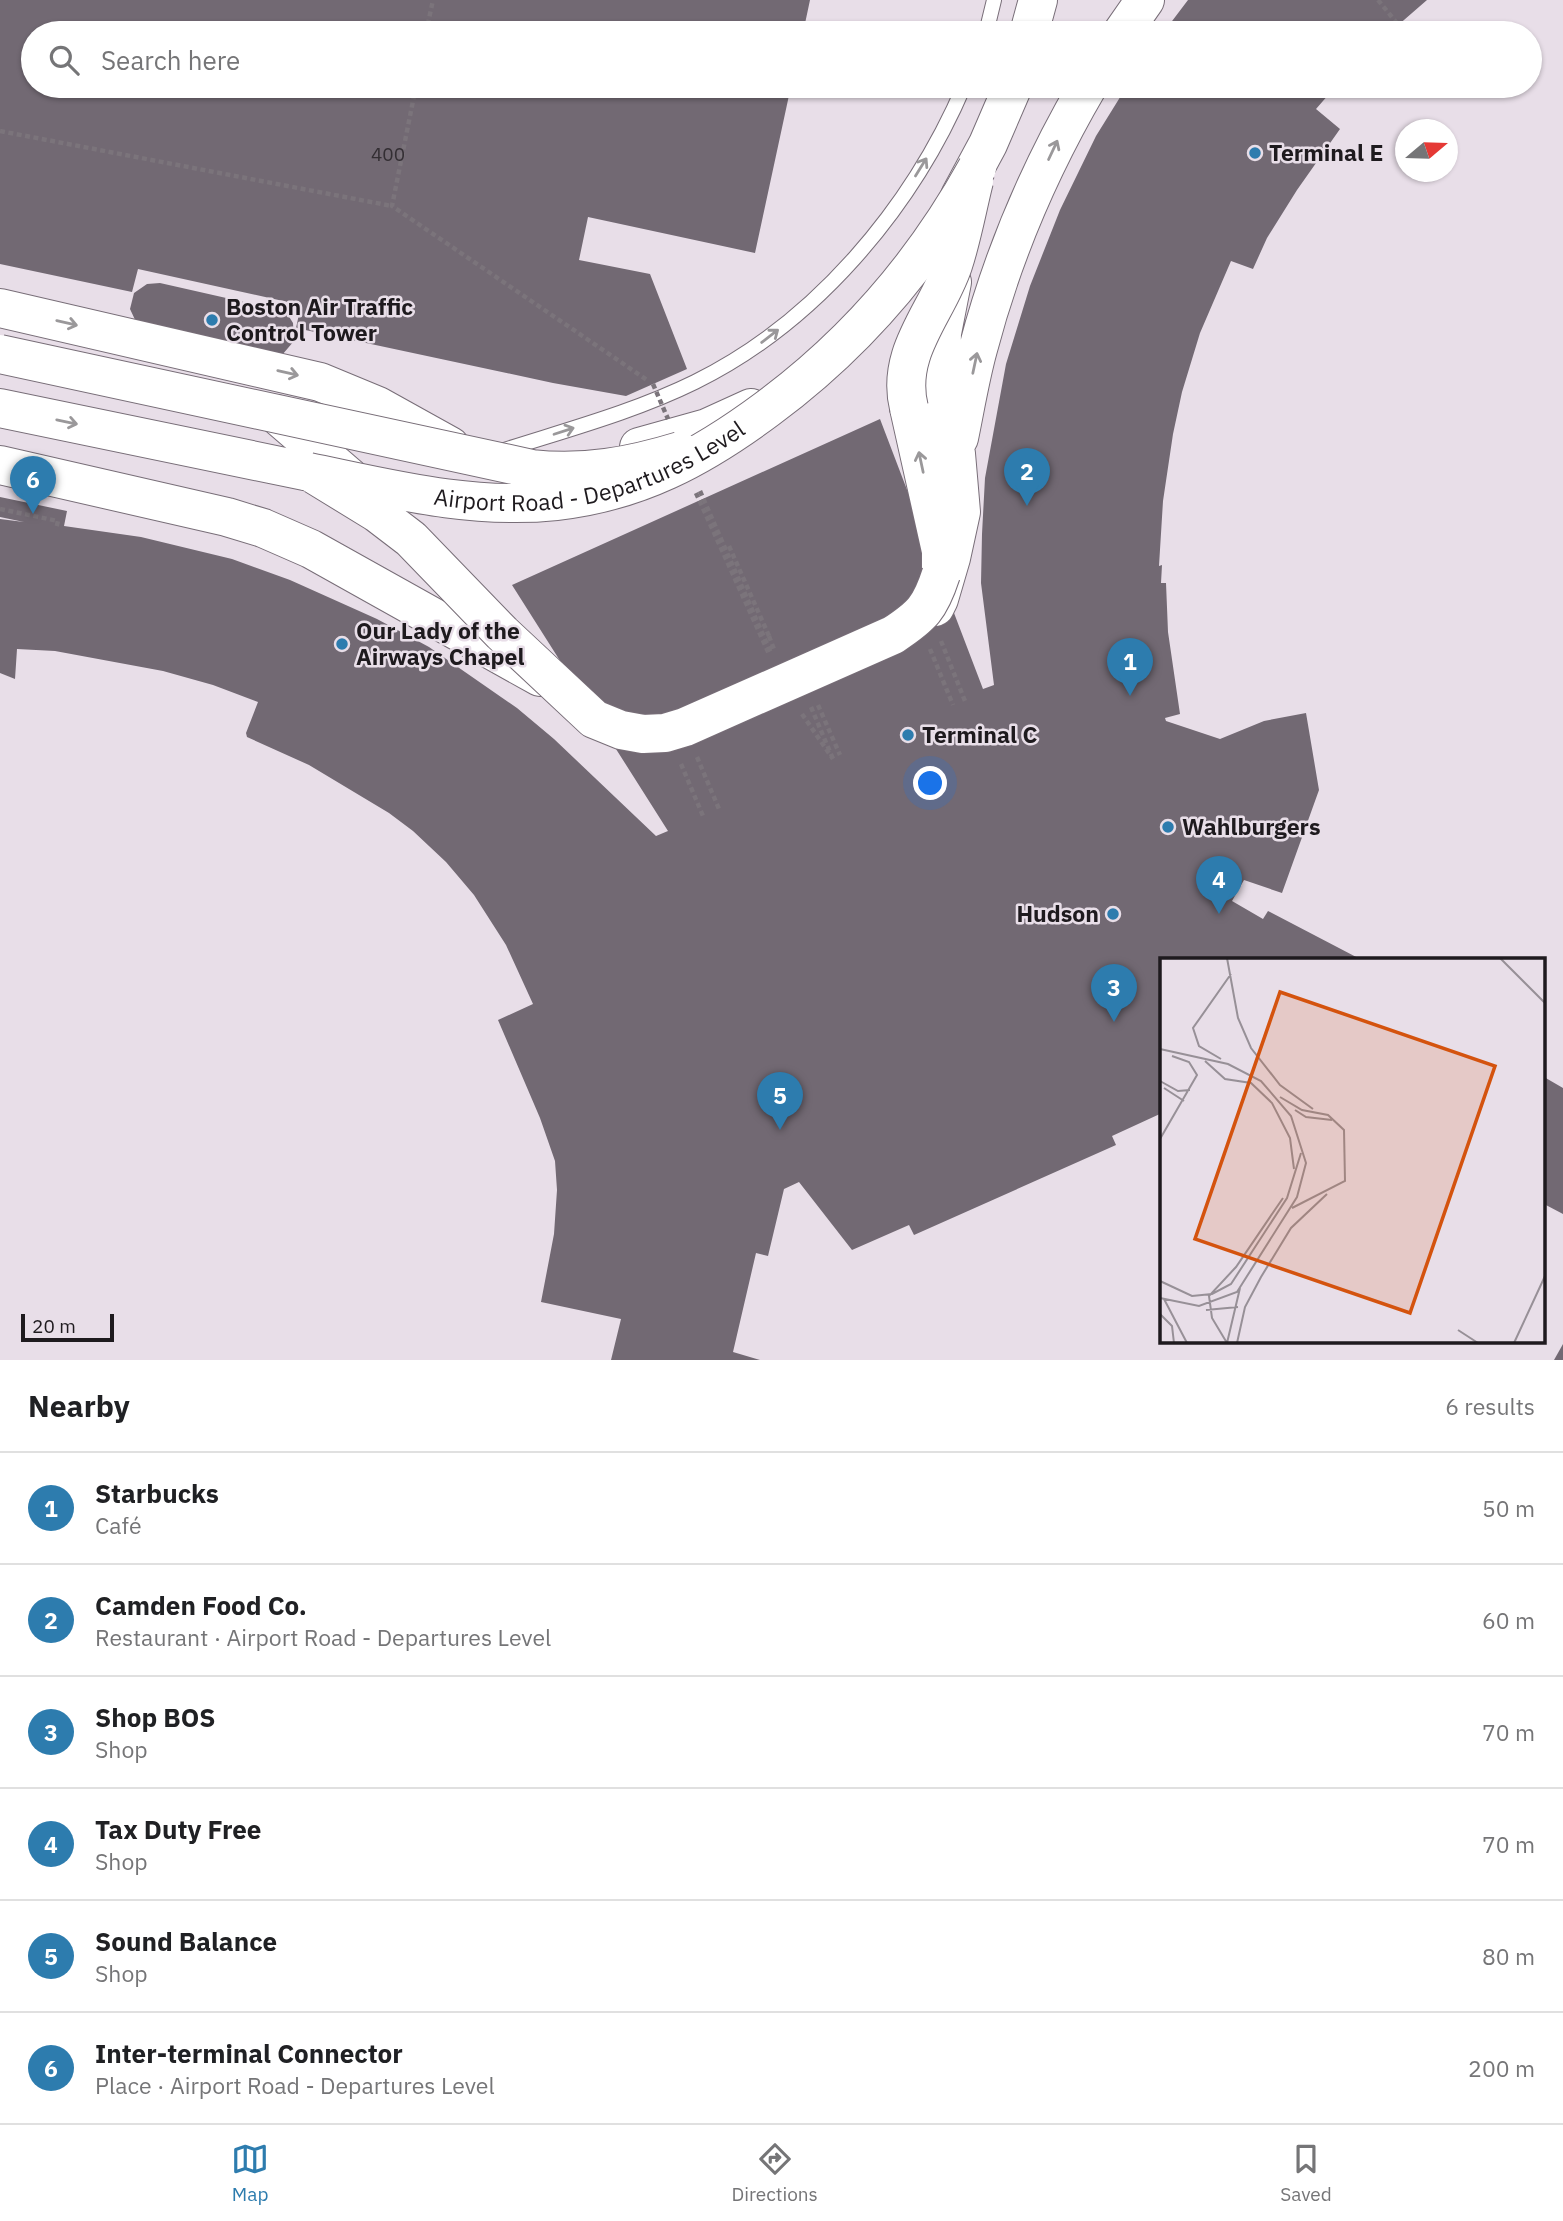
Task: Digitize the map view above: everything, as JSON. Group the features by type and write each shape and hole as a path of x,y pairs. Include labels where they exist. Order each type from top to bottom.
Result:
{"main road":[{"path":"1033,21 1038,0"},
{"path":"1130,21 1145,0"},
{"name":"Airport Road - Departures Level","path":"0,408 460,501 554,501 603,494 645,481 699,455 731,435 820,367 884,304 934,240 977,167 1008,98"},
{"path":"956,454 977,353 1006,259 1038,180 1081,98"},
{"path":"0,354 276,414 450,446 499,452 577,455 657,443 725,420 782,390 839,348 886,299 940,228 977,167"},
{"path":"276,414 365,490 502,632 588,715 606,725 643,734 677,733 794,683 893,635 924,616 942,589 961,512 956,454 942,384 942,333 977,167"},
{"path":"924,616 941,574 941,551 908,401 907,377 920,330 953,267 977,167"},
{"path":"0,308 320,382 378,406 450,446"},
{"path":"0,354 544,470 580,471 626,465 731,435"},
{"path":"0,464 236,517 284,533 337,559 558,686"},
{"path":"310,472 368,507 411,540 558,686"}],"lane":[{"path":"989,21 995,0"},
{"path":"499,452 671,393 732,362 770,336 818,294 885,219 933,147 958,98"}],"path":[{"path":"429,21 433,0"},
{"path":"1378,0 1394,21"},
{"path":"392,206 414,98"},
{"path":"0,131 392,206 653,384 669,421"},
{"path":"696,482 833,759"},
{"path":"693,489 833,759"},
{"path":"0,509 58,521 56,529"},
{"path":"729,546 769,636"},
{"path":"924,616 965,701"},
{"path":"924,616 953,705"},
{"path":"794,683 840,755"},
{"path":"794,683 833,759"},
{"path":"677,733 719,809"},
{"path":"677,733 703,816"}],"building":[{"path":"0,0 810,0 806,21 21,21 21,98 788,98 755,253 588,217 579,260 650,274 687,369 626,396 296,328 301,305 138,269 132,292 0,264"},
{"path":"1188,0 1427,0 1403,21 1172,21"},
{"name":"Terminal C","path":"1120,98 1326,98 1316,109 1340,129 1267,238 1253,269 1231,261 1200,333 1182,392 1173,434 1163,501 1159,566 1162,565 1161,583 1166,583 1168,632 1180,714 1165,718 1166,721 1220,739 1264,721 1306,713 1319,790 1282,893 1244,880 1232,901 1263,919 1268,911 1358,958 1160,958 1160,1114 1112,1136 1116,1145 914,1235 909,1225 852,1250 799,1182 784,1189 768,1256 756,1253 733,1352 760,1360 611,1360 621,1319 541,1302 554,1234 557,1190 555,1161 540,1118 498,1020 533,1004 506,945 474,895 446,862 389,813 309,765 247,737 246,733 258,702 213,685 163,671 55,651 17,649 15,679 0,673 0,519 24,522 0,517 0,497 67,511 64,526 141,537 232,559 290,580 377,619 429,647 517,708 554,739 656,836 668,831 512,585 880,419 983,689 994,685 981,583 982,534 985,478 1006,364 1030,286 1060,210 1096,136"},
{"name":"Boston Air Traffic Control Tower","path":"160,283 279,310 288,315 293,323 294,341 282,355 137,324 130,309 134,293 147,284"},
{"path":"1546,1078 1563,1088 1563,1214 1546,1205"},
{"path":"1563,1344 1563,1360 1554,1360"}],"place":[{"name":"Terminal E","path":"1255,153"},
{"name":"Boston Air Traffic Control Tower","path":"212,320"},
{"name":"Camden Food Co.","path":"1027,506"},
{"name":"Inter-terminal Connector","path":"33,514"},
{"name":"Our Lady of the Airways Chapel","path":"342,644"},
{"name":"Starbucks","path":"1130,696"},
{"name":"Terminal C","path":"908,735"},
{"name":"Wahlburgers","path":"1168,827"},
{"name":"Hudson","path":"1113,914"},
{"name":"Tax Duty Free","path":"1219,914"},
{"name":"Shop BOS","path":"1114,1022"},
{"name":"Sound Balance","path":"780,1130"}]}
